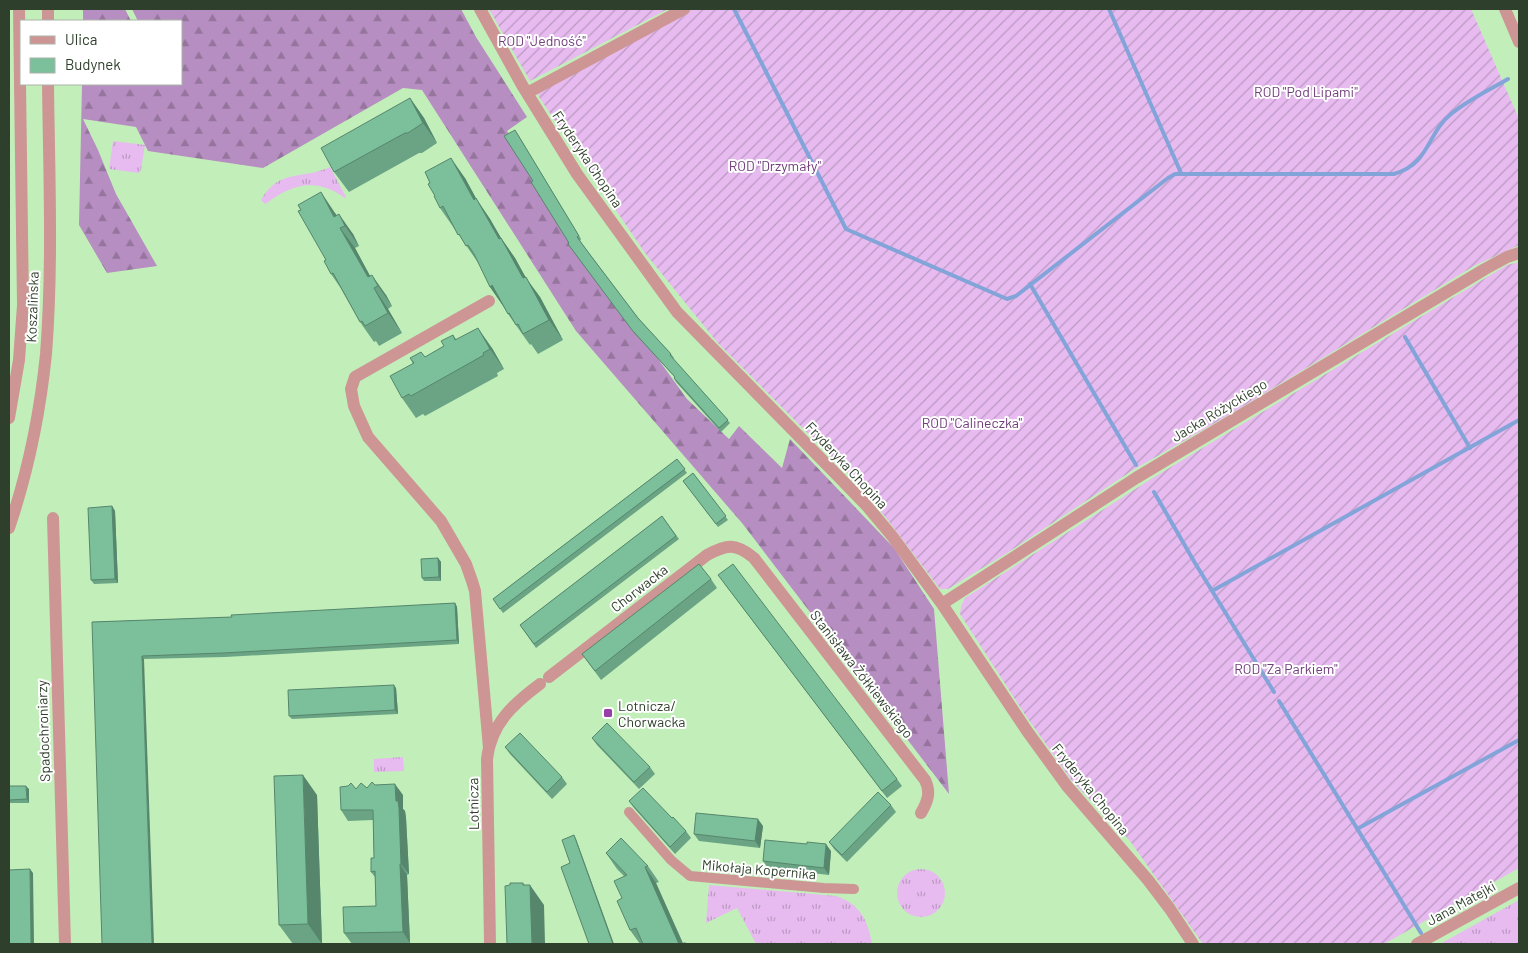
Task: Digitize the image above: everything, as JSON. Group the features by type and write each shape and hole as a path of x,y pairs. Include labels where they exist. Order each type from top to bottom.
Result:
{"street":[{"path":"9,418 19,360 23,305 18,9"},
{"name":"Fryderyka Chopina","path":"480,9 527,93 578,174 677,312 866,505 892,536 942,604 1027,731 1067,786 1148,880 1193,944"},
{"path":"527,93 684,9"},
{"path":"1505,9 1519,42"},
{"name":"Koszalińska","path":"9,528 34,432 45,355 49,278 48,85"},
{"name":"Jacka Różyckiego","path":"942,604 1194,442 1485,269 1506,257 1519,253"},
{"path":"489,301 356,376 351,390 354,406 368,437 441,521 466,564 475,591 489,748"},
{"name":"Spadochroniarzy","path":"53,518 65,944"},
{"name":"Chorwacka","path":"544,680 707,555 717,550 734,546 746,551 754,558"},
{"name":"Stanisława Żółkiewskiego","path":"754,558 925,780 929,787 929,794 921,813"},
{"name":"Lotnicza","path":"490,944 487,759 489,748 496,728 503,717 544,680"},
{"name":"Mikołaja Kopernika","path":"629,812 671,860 690,876 816,888 854,889"},
{"name":"Jana Matejki","path":"1417,944 1519,888"}],"green space":[{"path":"83,9 125,9 130,20 83,20"},
{"path":"132,9 461,9 476,37 527,117 507,131 606,287 687,399 729,439 739,426 782,468 790,439 894,548 934,609 949,794 742,523 576,331 422,90 403,88 263,168 148,151 136,127 83,119 116,194 157,266 107,273 79,225 82,85 182,85 182,20 138,20"},
{"name":"ROD \"Jedność\"","path":"489,9 668,9 530,81"},
{"path":"693,9 1471,9 1519,119 1519,245 1474,266 1227,416 1133,470 1007,553 948,589 940,589 858,484 717,342 645,253 539,97 538,93 541,89"},
{"path":"113,141 145,145 139,173 109,169"},
{"path":"330,167 345,198 325,188 305,186 286,191 265,204 261,200 275,183 283,179"},
{"name":"ROD \"Za Parkiem\"","path":"1519,262 1519,868 1384,944 1203,944 1130,841 1072,781 1024,713 960,614 961,606 965,598 1151,479 1507,265"},
{"path":"403,757 404,771 374,772 374,759"},
{"path":"921,869 930,871 938,876 943,884 945,893 943,902 938,910 930,915 921,917 912,915 904,910 899,902 897,893 899,884 904,876 912,871"},
{"path":"709,885 836,896 857,908 862,914 872,944 756,944 737,908 706,923"},
{"path":"1519,900 1519,944 1440,944"}],"building":[{"path":"410,98 423,123 408,133 334,172 321,148"},
{"path":"515,130 579,236 577,237 638,318 728,420 719,428 632,330 568,244 531,182 533,181 504,136"},
{"path":"451,158 474,200 476,198 523,278 526,277 549,320 523,334 518,324 516,325 508,314 492,285 490,287 474,254 458,235 443,206 440,208 428,184 430,183 425,172"},
{"path":"321,192 334,217 339,214 345,226 340,228 368,277 372,275 378,286 374,288 388,313 365,326 362,321 360,322 333,273 331,274 324,261 326,260 298,211 301,210 298,205"},
{"path":"478,328 490,349 483,353 484,355 411,396 409,394 402,398 390,376 414,363 410,358 421,352 425,357 444,346 441,341 453,335 455,340"},
{"path":"677,459 685,469 500,609 493,599"},
{"path":"693,473 726,516 716,524 683,481"},
{"path":"112,506 115,579 91,580 88,508"},
{"path":"662,516 676,536 534,644 520,625"},
{"path":"438,558 439,577 422,578 421,559"},
{"path":"699,564 711,579 595,671 582,654"},
{"path":"733,564 897,779 882,791 718,575"},
{"path":"455,603 457,640 142,656 152,944 102,944 92,622 232,617 231,615"},
{"path":"394,685 395,710 289,716 288,690"},
{"path":"607,723 650,767 634,782 592,738"},
{"path":"520,733 562,777 547,792 505,747"},
{"path":"303,775 308,924 279,925 274,776"},
{"path":"372,782 375,785 395,784 396,801 398,801 399,808 403,932 344,933 343,907 376,906 375,871 371,872 371,858 374,858 373,810 341,810 340,787 348,786 351,783 356,789 361,783 367,788"},
{"path":"9,786 26,786 27,799 9,800"},
{"path":"643,788 686,831 670,847 629,801"},
{"path":"878,792 891,805 842,855 829,842"},
{"path":"696,813 758,819 755,841 694,834"},
{"path":"574,835 613,944 589,944 561,867 570,863 562,840"},
{"path":"621,838 648,866 645,867 679,944 643,944 636,928 630,930 617,901 622,898 614,881 627,875 606,853"},
{"path":"765,840 826,844 824,868 763,861"},
{"path":"30,869 31,944 9,944 9,870"},
{"path":"510,883 530,885 532,944 507,944 505,886 510,885"}],"waterway":[{"path":"734,9 846,229 1007,299 1016,296 1175,174 1394,174 1406,169 1422,156 1437,130 1451,114 1508,79"},
{"path":"1109,9 1181,173"},
{"path":"1030,284 1136,465"},
{"path":"1405,337 1470,448"},
{"path":"1212,591 1519,420"},
{"path":"1154,492 1274,692"},
{"path":"1279,701 1421,933"},
{"path":"1357,829 1519,740"}],"place":[{"name":"Lotnicza/ Chorwacka","path":"608,713"}],"park label":[{"name":"ROD \"Pod Lipami\"","path":"1306,91"},
{"name":"ROD \"Drzymały\"","path":"775,165"},
{"name":"ROD \"Calineczka\"","path":"972,422"}]}
